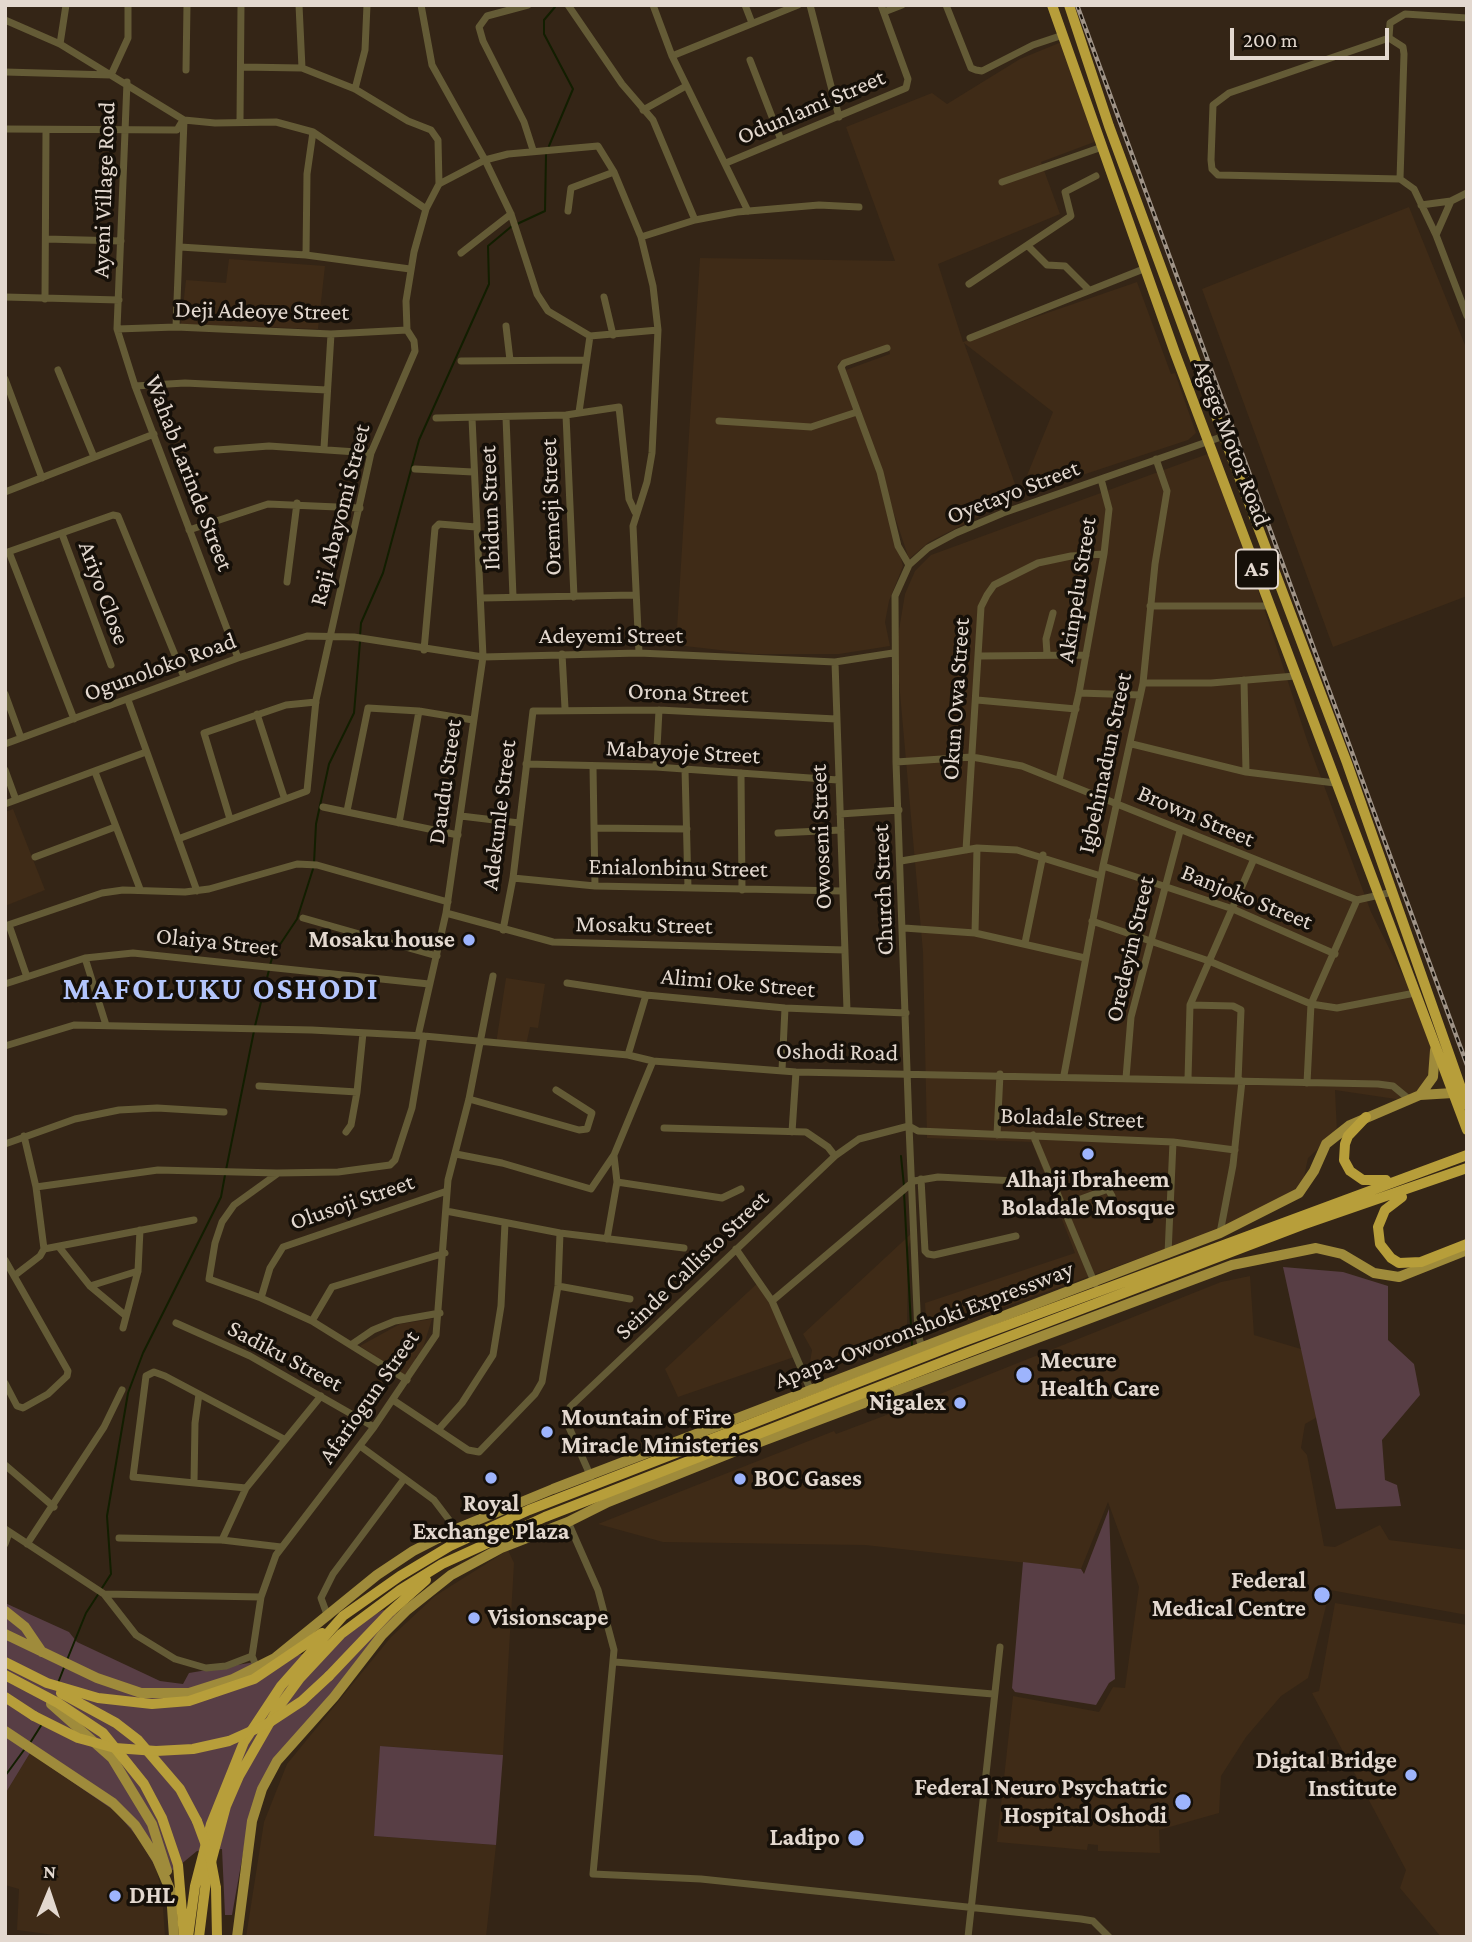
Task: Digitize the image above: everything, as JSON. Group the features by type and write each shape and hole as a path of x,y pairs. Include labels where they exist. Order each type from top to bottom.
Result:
{"highway":[{"name":"Agege Motor Road","path":"1052,5 1335,783 1467,1130"},
{"name":"Agege Motor Road","path":"1069,5 1110,126 1303,642 1467,1105"},
{"path":"1366,1118 1345,1144 1344,1160 1359,1178 1381,1181 1422,1171"},
{"name":"Apapa-Oworonshoki Expressway","path":"186,1937 200,1861 232,1766 281,1686 344,1616 400,1576 450,1546 529,1510 1096,1287 1467,1155"},
{"name":"Apapa-Oworonshoki Expressway","path":"199,1937 209,1869 226,1806 258,1740 287,1695 316,1661 351,1627 400,1590 491,1539 1302,1225 1467,1168"},
{"path":"1426,1184 1393,1202 1383,1214 1380,1244 1384,1252 1399,1262 1420,1262 1467,1244"},
{"path":"5,1697 64,1732 115,1748 156,1751 193,1749 229,1741 268,1724 302,1701 416,1588 491,1539"},
{"path":"60,1698 98,1698 152,1704 220,1693 264,1673 344,1616"},
{"path":"5,1662 40,1687 116,1724 138,1741 172,1778 197,1821 210,1856 216,1888 217,1937"},
{"path":"5,1675 40,1687"},
{"path":"60,1698 103,1733 144,1784 162,1818 178,1865 186,1937"}],"main road":[{"path":"1420,1096 1433,1077 1435,1042"},
{"name":"Apapa-Oworonshoki Expressway","path":"5,1634 118,1687 166,1695 210,1688 257,1668 386,1569 456,1529 553,1489 591,1477 922,1349 1096,1287 1220,1233 1298,1192 1314,1171 1326,1144 1335,1135 1366,1118 1420,1096 1453,1093"},
{"name":"Apapa-Oworonshoki Expressway","path":"237,1937 254,1813 270,1774 290,1743 334,1697 382,1635 451,1575 496,1551 568,1522 731,1448 1232,1265 1315,1248 1342,1254 1374,1273 1399,1277 1467,1250"},
{"path":"5,1612 25,1627 43,1652"},
{"path":"60,1698 112,1758 136,1796 163,1853 171,1892 174,1937"},
{"path":"5,1731 125,1814 149,1844 171,1892"}],"street":[{"path":"60,44 66,5"},
{"path":"111,75 128,38 128,5"},
{"path":"186,69 187,5"},
{"path":"240,121 242,5"},
{"path":"299,5 302,68"},
{"path":"355,89 365,50 368,5"},
{"path":"421,5 432,65 485,160 514,221 537,294 548,311 590,336 658,330"},
{"path":"527,5 487,16 479,27 487,51 524,122 533,150"},
{"path":"568,5 622,84 653,120 695,220"},
{"path":"653,5 672,56 748,211"},
{"path":"745,5 752,23"},
{"path":"672,56 798,5"},
{"path":"810,5 839,117"},
{"path":"883,9 902,5"},
{"path":"946,5 971,68 976,70 982,71 1063,34"},
{"name":"Odunlami Street","path":"726,163 906,88 909,84 883,9"},
{"path":"1390,38 1390,23 1405,13 1467,18"},
{"path":"5,20 60,44 127,82 184,120 215,123 276,122 313,132 426,209"},
{"path":"1390,38 1218,99 1211,113 1212,169 1218,175 1400,179 1414,189 1436,235 1467,316"},
{"path":"1390,38 1403,47 1404,54 1400,179"},
{"path":"750,60 781,140"},
{"path":"241,67 302,68 355,89 408,121 435,132 438,140 439,184 485,160 533,150 598,146 614,172 641,237 653,286 658,330 652,453 645,490 635,512 634,596 639,653"},
{"path":"5,72 111,75"},
{"name":"Ayeni Village Road","path":"119,300 127,82"},
{"path":"643,110 686,86"},
{"path":"5,129 177,130 184,120"},
{"path":"176,327 184,120"},
{"path":"45,299 46,130"},
{"path":"306,255 307,174 313,132"},
{"path":"1002,182 1102,147"},
{"path":"568,211 571,188 614,172"},
{"path":"969,285 1071,216 1066,192 1096,176"},
{"name":"Raji Abayomi Street","path":"284,797 300,796 307,791 316,702 372,453 415,351 414,341 407,330 410,269 426,209 439,184"},
{"path":"1421,205 1451,201 1467,193"},
{"path":"1436,235 1451,201"},
{"path":"641,237 695,220 748,211 819,205 859,207"},
{"path":"461,253 514,221"},
{"path":"46,239 121,241"},
{"path":"1028,246 1047,265 1065,266 1089,290"},
{"path":"180,247 306,255 410,269"},
{"path":"970,338 1146,268"},
{"path":"604,296 613,335"},
{"path":"5,297 119,300"},
{"name":"Wahab Larinde Street","path":"119,300 117,329 135,386 238,658"},
{"path":"506,326 510,360"},
{"name":"Deji Adeoye Street","path":"117,329 176,327 331,334 407,330"},
{"path":"324,448 331,334"},
{"path":"579,412 590,336"},
{"path":"887,348 842,364 880,472 898,546 909,565"},
{"path":"461,361 585,360"},
{"path":"58,370 94,457"},
{"path":"5,379 42,478"},
{"path":"135,386 185,383 327,390"},
{"path":"436,418 566,415 619,407 629,499 635,512"},
{"path":"719,421 811,427 857,412"},
{"name":"Oremeji Street","path":"566,415 574,597"},
{"name":"Ibidun Street","path":"506,417 513,597"},
{"name":"Daudu Street","path":"277,1173 382,1168 395,1160 412,1108 429,984 448,902 484,657 472,418"},
{"path":"5,492 154,434"},
{"name":"Oyetayo Street","path":"894,653 895,596 909,565 928,548 956,533 1224,436"},
{"path":"217,450 269,446 372,453"},
{"name":"Igbehinadun Street","path":"1064,1075 1103,866 1132,744 1143,684 1150,606 1167,491 1156,459"},
{"path":"415,469 473,471"},
{"name":"Akinpelu Street","path":"1059,780 1076,709 1104,554 1110,509 1101,479"},
{"path":"189,530 268,504 297,503 360,508"},
{"path":"287,582 297,503"},
{"path":"74,719 7,552 113,515 118,516 184,677"},
{"path":"424,650 435,528 439,524 476,527"},
{"name":"Ariyo Close","path":"62,534 111,665"},
{"name":"Okun Owa Street","path":"966,850 981,607 994,585 1038,564 1071,556 1104,554"},
{"path":"482,598 634,596"},
{"path":"1150,606 1271,606"},
{"path":"1047,654 1046,639 1053,613"},
{"name":"Adeyemi Street","path":"329,635 484,657 639,653 835,662 894,653"},
{"name":"Ogunoloko Road","path":"5,744 238,658 307,636 329,635"},
{"path":"562,653 565,708"},
{"name":"Church Street","path":"894,653 909,1126 918,1180"},
{"path":"980,656 1086,655"},
{"name":"Owoseni Street","path":"835,662 847,1010"},
{"path":"1143,684 1296,676"},
{"path":"1244,680 1245,772"},
{"path":"1079,693 1140,695"},
{"path":"5,694 21,738"},
{"path":"128,700 197,891"},
{"path":"977,700 1076,709"},
{"path":"230,819 204,733 286,705 316,702"},
{"path":"347,811 365,710 370,706 473,720"},
{"name":"Orona Street","path":"537,709 659,710 836,719"},
{"name":"Adekunle Street","path":"503,930 513,878 530,713 537,709"},
{"path":"656,767 659,710"},
{"path":"399,823 419,711"},
{"path":"178,839 284,797 257,714"},
{"path":"1132,744 1245,772 1335,783"},
{"path":"5,804 146,752"},
{"name":"Brown Street","path":"896,762 972,757 1022,766 1253,861 1357,900"},
{"name":"Mabayoje Street","path":"526,764 656,767 838,780"},
{"path":"593,767 595,886"},
{"path":"685,769 688,888"},
{"path":"5,770 16,800"},
{"path":"95,772 141,889"},
{"path":"741,773 742,890"},
{"path":"323,807 458,835"},
{"path":"840,814 898,810"},
{"path":"461,816 519,823"},
{"path":"35,858 115,827"},
{"path":"594,828 687,829"},
{"path":"778,833 841,830"},
{"name":"Oredeyin Street","path":"1126,1078 1131,1017 1180,831"},
{"path":"975,933 977,848"},
{"path":"901,861 977,848 1017,849 1043,855 1101,876"},
{"path":"1025,943 1043,855"},
{"path":"1188,1079 1190,1005 1253,861"},
{"path":"27,977 7,926 82,899 141,889 197,891 227,885 286,865 307,864 448,902"},
{"name":"Banjoko Street","path":"1103,866 1233,909 1335,954"},
{"name":"Enialonbinu Street","path":"513,878 595,886 842,891"},
{"path":"1307,1083 1311,1004 1357,900 1393,892"},
{"name":"Mosaku Street","path":"446,913 554,943 845,950"},
{"path":"303,918 437,956"},
{"path":"1092,921 1151,939 1311,1004 1337,1008 1415,993"},
{"path":"904,928 975,933 1085,958"},
{"name":"Olaiya Street","path":"5,984 108,953 149,953 429,984"},
{"path":"85,958 106,1025"},
{"name":"Afariogun Street","path":"252,1656 261,1597 281,1547 374,1427 436,1335 445,1253 447,1191 481,1044 493,976"},
{"name":"Alimi Oke Street","path":"567,983 646,995 785,1009 906,1013"},
{"path":"628,1055 646,995"},
{"path":"1190,1005 1233,1006 1241,1010 1235,1150 1220,1233"},
{"path":"782,1070 785,1009"},
{"name":"Oshodi Road","path":"5,1046 60,1027 106,1025 260,1029 421,1036 481,1044 628,1055 653,1061 796,1072 1064,1075 1378,1084 1393,1086 1410,1100"},
{"path":"346,1132 351,1125 357,1092 363,1033"},
{"path":"456,1154 502,1163 588,1189 597,1182 614,1155 653,1061"},
{"path":"792,1132 796,1072"},
{"path":"998,1135 1000,1074"},
{"path":"259,1086 357,1092"},
{"path":"469,1099 579,1130 587,1129 593,1113 556,1090"},
{"path":"5,1144 75,1119 119,1110 157,1108 224,1112"},
{"name":"Boladale Street","path":"909,1126 918,1131 1173,1142 1235,1150"},
{"name":"Seinde Callisto Street","path":"591,1477 568,1425 570,1407 835,1156 859,1139 909,1126"},
{"path":"664,1128 813,1135 835,1156"},
{"path":"1033,1135 1096,1287"},
{"path":"14,1276 40,1256 44,1249 36,1187 24,1136"},
{"path":"1168,1254 1173,1142"},
{"path":"607,1239 617,1182 614,1155"},
{"path":"36,1187 158,1170 277,1173"},
{"path":"277,1173 234,1205 222,1222 215,1242 209,1276 211,1282 261,1298 312,1321 407,1380"},
{"path":"772,1301 904,1187 918,1180 938,1177 1054,1183"},
{"path":"918,1180 925,1251 928,1254 934,1255 1016,1236"},
{"path":"918,1180 918,1334 922,1349"},
{"path":"617,1182 722,1198 741,1189"},
{"path":"1062,1206 1108,1189 1112,1196 1112,1211"},
{"name":"Olusoji Street","path":"261,1298 270,1268 283,1247 447,1191"},
{"path":"446,1211 560,1233 684,1248"},
{"path":"44,1249 194,1220"},
{"path":"439,1430 462,1403 493,1354 501,1306 505,1223"},
{"path":"123,1328 138,1271 140,1230"},
{"path":"393,1400 478,1454 535,1394 542,1382 558,1286 560,1233"},
{"path":"58,1247 90,1286 126,1316"},
{"path":"736,1249 772,1301 811,1391"},
{"path":"312,1321 332,1287 445,1253"},
{"path":"5,1260 68,1371 67,1376 48,1394 19,1408 5,1383"},
{"path":"90,1286 138,1271"},
{"path":"558,1286 630,1299"},
{"path":"351,1345 373,1330 395,1321 440,1312"},
{"name":"Sadiku Street","path":"176,1323 250,1356 374,1427"},
{"path":"246,1488 132,1475 146,1377 154,1372 284,1439"},
{"path":"27,1544 54,1507 104,1427 122,1390"},
{"path":"194,1483 195,1423 199,1394"},
{"path":"222,1540 246,1488 321,1396"},
{"path":"360,1446 434,1500 456,1529"},
{"path":"5,1465 54,1507"},
{"path":"328,1616 321,1598 333,1574 404,1479"},
{"path":"568,1522 598,1590 615,1662 593,1874 701,1879 798,1892 972,1906 1093,1921 1109,1937"},
{"path":"5,1544 7,1531 104,1594 135,1635 175,1659 206,1668 234,1664 252,1656 257,1668"},
{"path":"119,1538 222,1540 281,1547"},
{"path":"104,1594 261,1597"},
{"path":"968,1937 1000,1647"},
{"path":"615,1662 993,1694"}],"shaded area":[{"path":"1064,41 1097,141 1041,162 1060,214 938,264 963,342 1137,282 1171,374 1175,373 1196,433 1188,440 1019,496 929,542 909,559 846,370 890,354 888,346 837,364 874,460 903,566 889,601 885,622 890,646 839,654 755,654 676,645 700,258 895,261 846,127 932,93 947,104 1020,59","holes":["964,343 1053,412 1019,495"]},
{"path":"1409,207 1467,350 1467,596 1333,647 1202,289"},
{"path":"229,259 325,266 318,329 181,324 186,280 226,283"},
{"path":"1213,452 1307,740 1371,912 1439,1048 1416,1102 1335,1090 1337,1132 1308,1158 1301,1191 1256,1216 927,1335 925,1303 1075,1253 1032,1142 927,1138 923,952 896,648 905,594 915,571 931,555"},
{"path":"13,809 45,890 5,906 5,812"},
{"path":"506,978 545,984 538,1028 530,1027 526,1045 496,1044"},
{"path":"913,1232 908,1248 907,1335 815,1370 810,1362 812,1350 803,1334"},
{"path":"1283,1267 1343,1272 1388,1286 1388,1340 1414,1364 1420,1395 1382,1440 1385,1480 1397,1485 1401,1506 1336,1509"},
{"path":"1250,1276 1254,1335 1311,1352 1319,1416 1305,1424 1301,1448 1307,1455 1324,1546 1335,1547 1380,1525 1389,1540 1467,1550 1467,1615 1330,1590 1308,1678 1281,1696 1246,1737 1221,1776 1219,1813 1159,1830 1160,1853 1098,1851 1098,1845 1088,1844 1087,1850 997,1842 1013,1696 1099,1712 1113,1687 1125,1688 1139,1587 1108,1502 1081,1569 865,1545 663,1542 598,1524 834,1431 836,1434 905,1408 1221,1282"},
{"path":"761,1280 797,1356 678,1397 665,1369"},
{"path":"432,1319 422,1351 415,1358 418,1360 404,1376 360,1346 400,1324"},
{"path":"1109,1509 1115,1679 1109,1683 1096,1705 1015,1692 1012,1688 1023,1562 1081,1569 1084,1574"},
{"path":"508,1550 514,1563 503,1755 381,1746 374,1836 496,1845 486,1937 246,1937 264,1822 287,1764 391,1637 435,1596"},
{"path":"5,1603 69,1632 77,1642 160,1681 183,1684 189,1673 303,1654 383,1610 402,1615 302,1727 250,1814 232,1915 225,1915 222,1849 197,1851 174,1870 156,1868 139,1839 116,1812 30,1753 5,1794"},
{"name":"Digital Bridge Institute","path":"1335,1603 1467,1625 1467,1937 1441,1937 1400,1888 1406,1870 1312,1693 1319,1691"},
{"path":"380,1746 503,1755 496,1845 374,1836"},
{"path":"30,1753 116,1812 139,1839 156,1868 162,1893 165,1937 69,1937 17,1930 19,1889 5,1885 5,1794"}],"waterway":[{"path":"549,146 573,89 544,34 544,20 555,7"},
{"path":"517,224 545,211 546,155"},
{"path":"360,636 361,623 383,573 419,440 489,284 488,246 512,226"},
{"path":"314,863 316,824 329,764 354,713 360,642"},
{"path":"270,965 273,955 297,919 313,869"},
{"path":"255,1026 269,970"},
{"path":"226,1170 254,1031"},
{"path":"901,1156 904,1186"},
{"path":"102,1588 111,1574 107,1516 128,1393 143,1353 221,1197 225,1175"},
{"path":"904,1192 912,1345"},
{"path":"67,1660 86,1613 99,1593"},
{"path":"58,1683 65,1665"},
{"path":"30,1743 42,1724"},
{"path":"5,1776 24,1750"}],"railway":[{"path":"1077,5 1467,1065"}],"place":[{"name":"Mosaku house","path":"469,940"},
{"name":"Alhaji Ibraheem Boladale Mosque","path":"1088,1154"},
{"name":"Mecure Health Care","path":"1024,1375"},
{"name":"Nigalex","path":"960,1403"},
{"name":"Mountain of Fire Miracle Ministeries","path":"547,1432"},
{"name":"Royal Exchange Plaza","path":"491,1478"},
{"name":"BOC Gases","path":"740,1479"},
{"name":"Federal Medical Centre","path":"1322,1595"},
{"name":"Visionscape","path":"474,1618"},
{"name":"Digital Bridge Institute","path":"1411,1775"},
{"name":"Federal Neuro Psychatric Hospital Oshodi","path":"1183,1802"},
{"name":"Ladipo","path":"856,1838"},
{"name":"DHL","path":"115,1896"}],"district":[{"name":"MAFOLUKU OSHODI","path":"221,989"}]}
